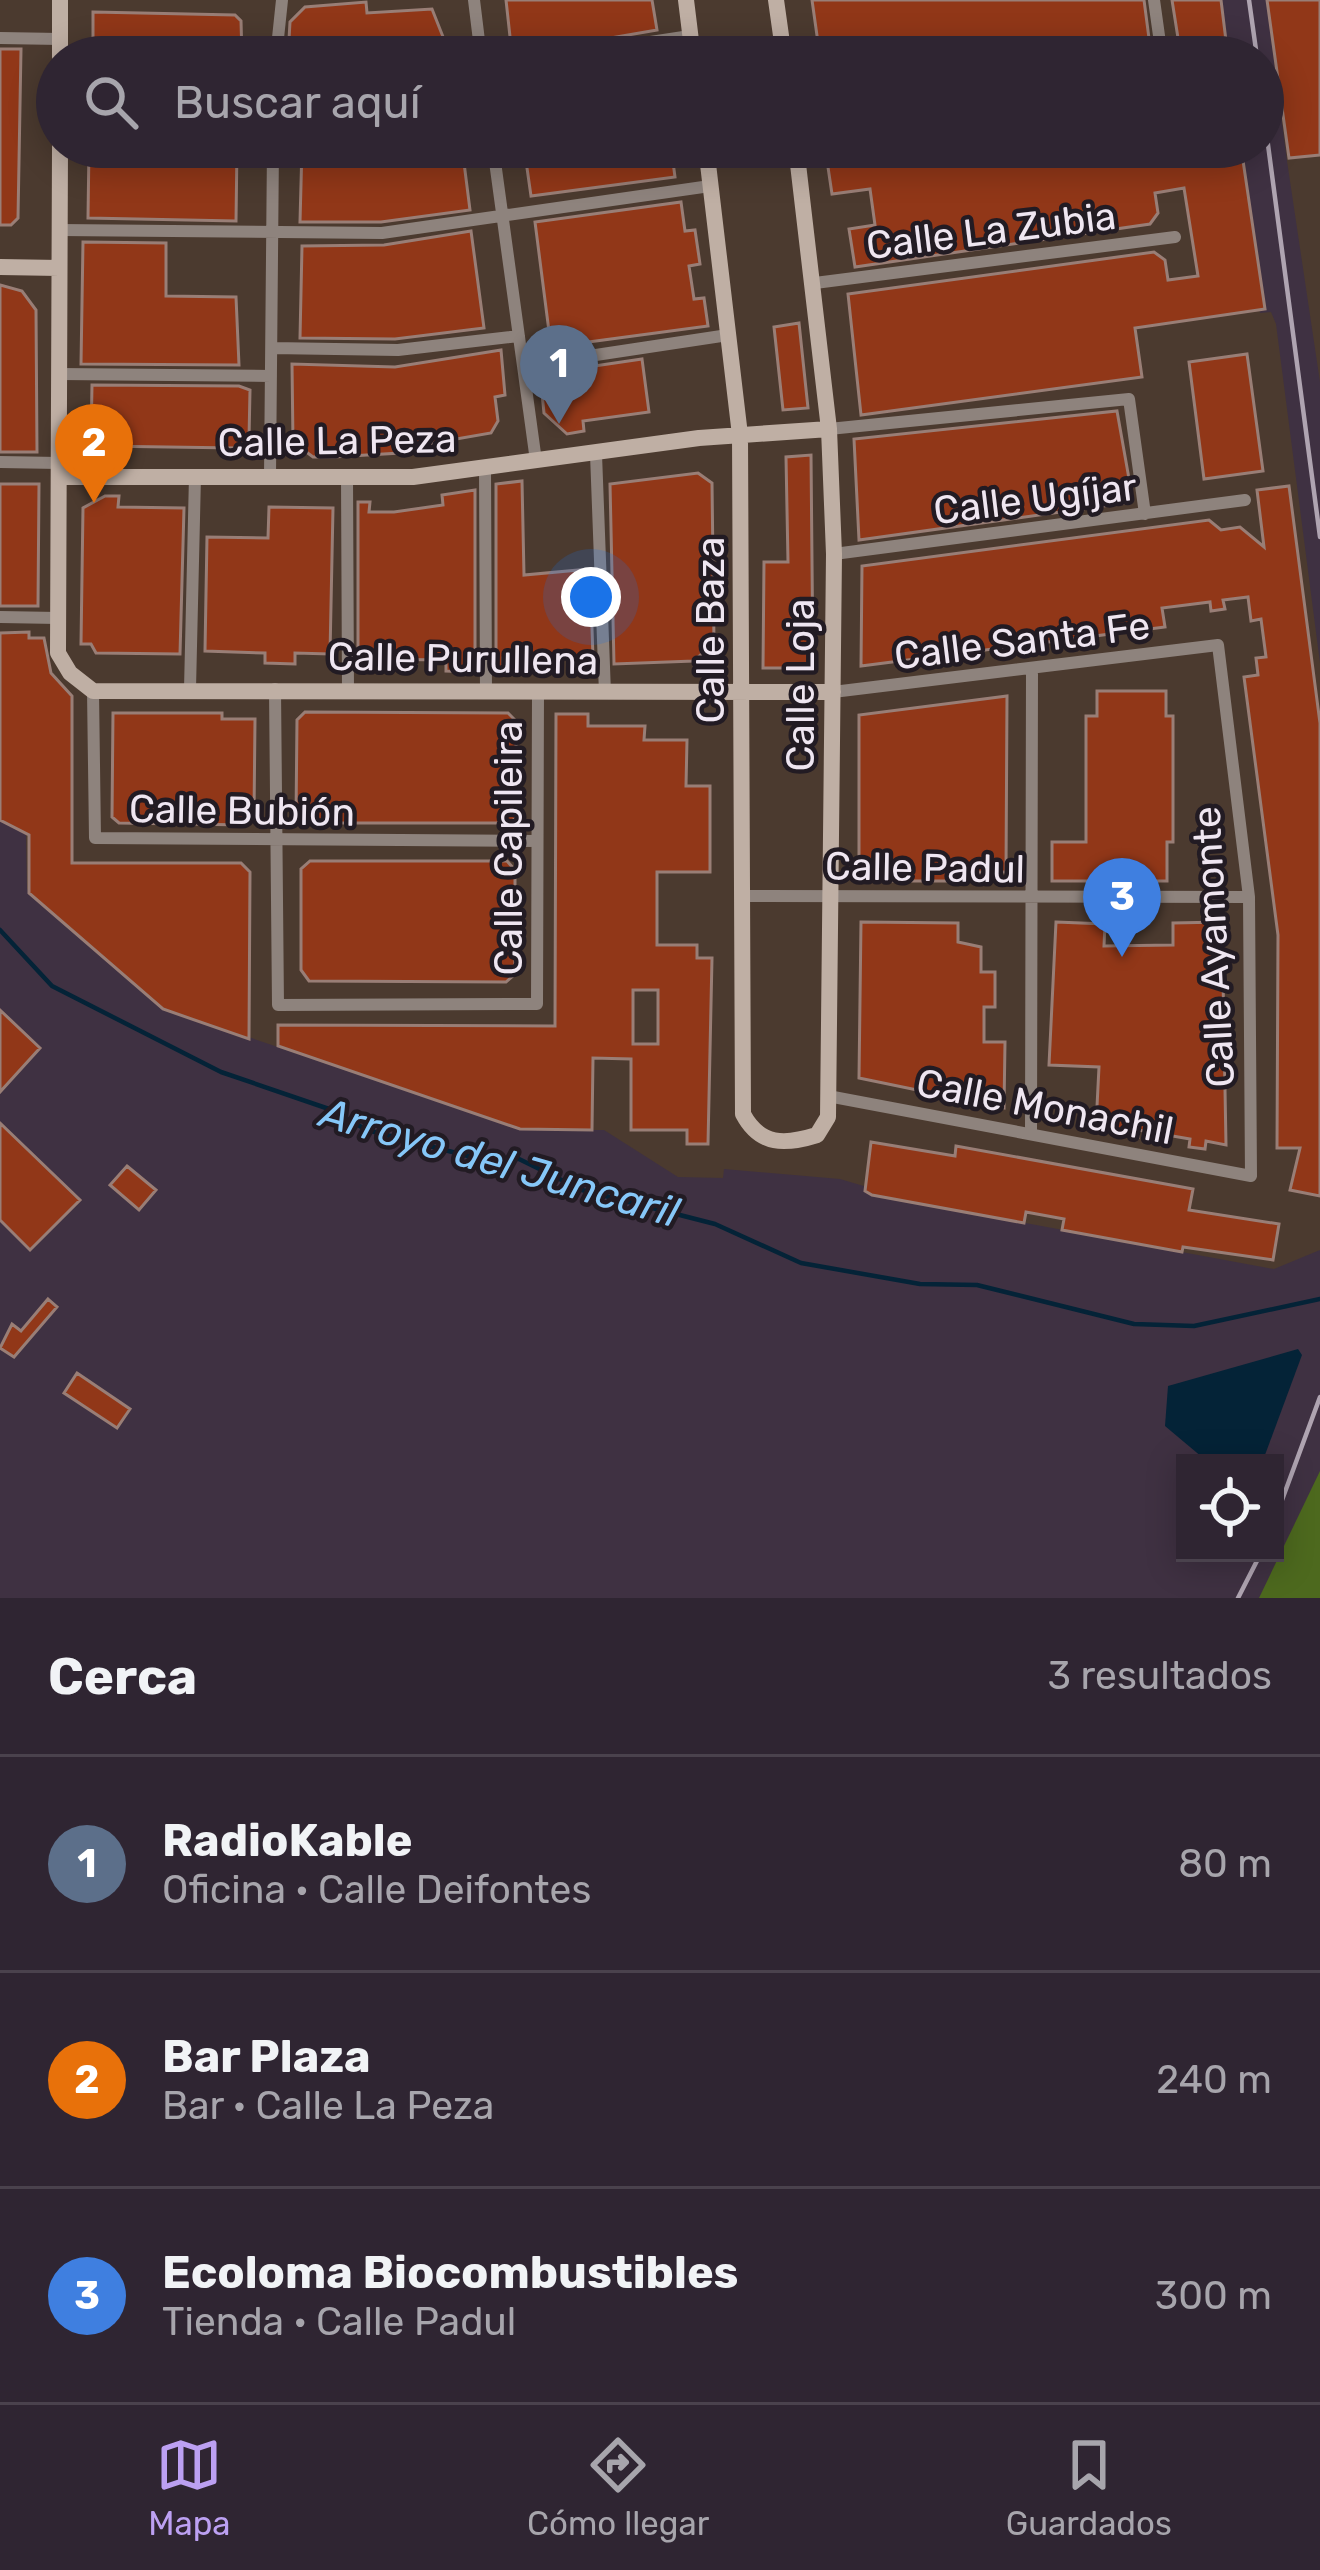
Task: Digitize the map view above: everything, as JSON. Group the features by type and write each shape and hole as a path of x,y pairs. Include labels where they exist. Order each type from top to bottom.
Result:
{"street":[{"path":"60,0 60,36"},
{"path":"278,36 281,0"},
{"path":"474,0 479,36"},
{"path":"686,0 690,36"},
{"path":"776,0 781,36"},
{"path":"1154,0 1159,36"},
{"path":"0,38 36,44"},
{"path":"60,168 58,652 70,673 93,692"},
{"path":"270,476 273,168"},
{"path":"497,168 536,461"},
{"name":"Calle Baza","path":"708,168 740,435 743,1114 752,1131 770,1141 793,1143 817,1135 828,1117 828,1096"},
{"name":"Calle Loja","path":"799,168 829,429 834,554 828,1096"},
{"path":"59,230 382,233 710,186"},
{"name":"Calle La Zubia","path":"815,283 1175,237"},
{"path":"0,267 59,268"},
{"path":"523,366 728,335"},
{"path":"272,348 398,350 519,336"},
{"path":"59,374 272,376"},
{"path":"829,429 1129,399 1145,514"},
{"name":"Calle La Peza","path":"59,470 413,477 740,435 829,429"},
{"path":"596,454 605,692"},
{"path":"0,462 59,470"},
{"path":"484,468 486,691"},
{"path":"190,689 195,476"},
{"path":"347,477 349,690"},
{"name":"Calle Ugíjar","path":"834,554 1245,500"},
{"path":"0,617 58,618"},
{"name":"Calle Santa Fe","path":"833,692 1032,672 1218,645"},
{"name":"Calle Ayamonte","path":"1218,645 1249,897 1251,1176"},
{"path":"1030,1133 1032,672"},
{"name":"Calle Capileira","path":"275,689 278,1005 537,1004 538,693"},
{"name":"Calle Purullena","path":"93,692 833,692"},
{"name":"Calle Bubión","path":"93,692 95,838 536,841"},
{"name":"Calle Padul","path":"744,896 1249,897"},
{"name":"Calle Monachil","path":"828,1096 1251,1176"}],"shaded area":[{"path":"0,0 1220,0 1224,36 36,36 36,168 1242,168 1260,313 1271,312 1276,324 1320,663 1320,1250 1274,1269 928,1205 840,1179 724,1169 723,1178 678,1177 604,1130 525,1130 165,1009 27,889 26,834 0,821"},
{"path":"1266,0 1320,0 1320,382 1284,138 1284,36 1271,36"}],"green space":[{"path":"1320,1471 1320,1598 1259,1598 1276,1562 1284,1562 1284,1546"}],"water":[{"path":"1298,1349 1302,1355 1265,1454 1198,1454 1165,1426 1168,1386"}],"building":[{"path":"506,0 652,0 657,30 622,36 510,36"},
{"path":"812,0 1144,0 1149,36 817,36"},
{"path":"1172,0 1221,0 1225,36 1178,36"},
{"path":"1267,0 1320,0 1320,155 1289,158 1284,36 1272,36"},
{"path":"366,2 367,13 432,9 443,36 289,36 290,22 305,7"},
{"path":"93,12 235,15 241,21 241,36 93,36"},
{"path":"0,49 21,49 18,218 11,225 0,225"},
{"path":"89,168 237,168 236,221 88,218"},
{"path":"301,168 465,168 470,210 381,222 300,222"},
{"path":"527,168 674,168 675,177 531,196"},
{"path":"828,168 1244,168 1265,309 1135,328 1142,377 861,415 848,294 1154,252 1165,260 1168,280 1198,276 1184,188 1155,193 1158,213 1150,224 855,267 849,229 875,225 870,189 832,194"},
{"path":"681,202 685,231 695,230 700,264 689,266 694,299 704,298 708,326 551,347 535,222"},
{"path":"471,231 484,328 395,339 300,338 302,246 384,245"},
{"path":"83,242 166,243 166,296 236,297 239,365 81,364"},
{"path":"0,285 22,291 36,310 37,452 0,452"},
{"path":"799,323 808,408 783,410 774,327"},
{"path":"501,350 505,395 495,397 498,421 491,433 416,446 417,452 333,457 313,457 293,442 292,364 395,367"},
{"path":"1247,354 1263,471 1204,479 1189,362"},
{"path":"642,359 649,412 583,421 584,431 567,434 544,413 540,374"},
{"path":"92,385 239,386 250,390 249,439 236,448 99,446 91,440"},
{"path":"1117,411 1131,490 1125,503 859,540 854,439"},
{"path":"811,455 813,668 763,668 764,562 788,562 786,457"},
{"path":"698,473 712,483 714,642 694,661 614,664 610,484"},
{"path":"522,481 524,575 590,569 593,658 503,658 503,668 496,668 496,484"},
{"path":"0,484 39,484 38,606 0,606"},
{"path":"1289,486 1320,723 1320,1196 1290,1190 1300,1148 1277,1148 1278,935 1244,677 1258,675 1256,658 1266,657 1261,619 1251,621 1248,597 1223,600 1225,609 1211,611 1210,602 1162,608 1165,627 861,666 862,566 1209,520 1221,530 1240,527 1264,547 1257,490"},
{"path":"475,490 475,672 446,671 446,660 358,659 358,502 370,502 369,512 394,512 443,505 442,495"},
{"path":"105,496 119,496 118,507 184,508 180,654 96,653 91,644 81,644 83,508"},
{"path":"269,507 333,508 330,654 295,653 295,664 265,663 265,653 205,651 207,537 268,538"},
{"path":"29,632 29,638 44,638 51,673 72,696 72,863 241,863 250,872 249,1039 163,1009 29,893 29,835 0,820 0,633"},
{"path":"1097,691 1166,691 1166,716 1173,716 1173,842 1167,842 1167,881 1052,881 1052,842 1086,842 1086,716 1097,716"},
{"path":"1007,696 1006,872 954,872 954,881 859,881 859,715"},
{"path":"305,712 508,713 516,721 516,818 509,823 303,823 296,817 297,720"},
{"path":"113,713 222,713 222,719 255,719 254,815 246,825 119,823 112,817"},
{"path":"556,714 588,714 588,726 645,726 644,740 687,740 686,786 710,786 710,872 657,872 657,945 697,945 697,958 712,958 708,1144 687,1144 687,1130 631,1130 631,1059 593,1058 592,1130 520,1129 278,1046 278,1025 555,1026","holes":["633,990 658,990 658,1044 633,1044"]},
{"path":"310,861 507,861 515,870 515,974 506,982 309,981 301,970 301,869"},
{"path":"861,922 958,923 958,942 981,947 981,972 995,972 995,1007 984,1007 984,1042 1005,1042 1004,1108 859,1078"},
{"path":"1056,922 1105,924 1104,946 1173,945 1173,923 1222,922 1226,1145 1206,1141 1205,1149 1189,1147 1190,1139 1138,1130 1138,1137 1096,1126 1099,1067 1049,1065"},
{"path":"0,1010 40,1048 0,1092"},
{"path":"0,1123 80,1200 30,1250 0,1220"},
{"path":"871,1142 955,1156 956,1146 1193,1189 1189,1210 1279,1224 1273,1260 1183,1247 1182,1252 1062,1230 1064,1219 1026,1212 1024,1223 872,1195 865,1191"},
{"path":"127,1166 156,1190 139,1210 110,1185"},
{"path":"48,1299 57,1307 14,1357 0,1348 12,1324 21,1331"},
{"path":"77,1373 130,1409 117,1428 64,1393"}],"waterway":[{"name":"Arroyo del Juncaril","path":"0,930 52,986 221,1072 329,1109 367,1130 468,1156 519,1159 582,1190 715,1224 801,1263 920,1284 977,1285 1134,1324 1194,1326 1320,1299"}],"railway":[{"path":"1249,0 1254,36"},
{"path":"1271,168 1320,537"},
{"path":"1284,1495 1320,1397"},
{"path":"1238,1598 1256,1562"}],"place":[{"name":"RadioKable","path":"559,424"},
{"name":"Bar Plaza","path":"94,503"},
{"name":"Ecoloma Biocombustibles","path":"1122,957"}]}
